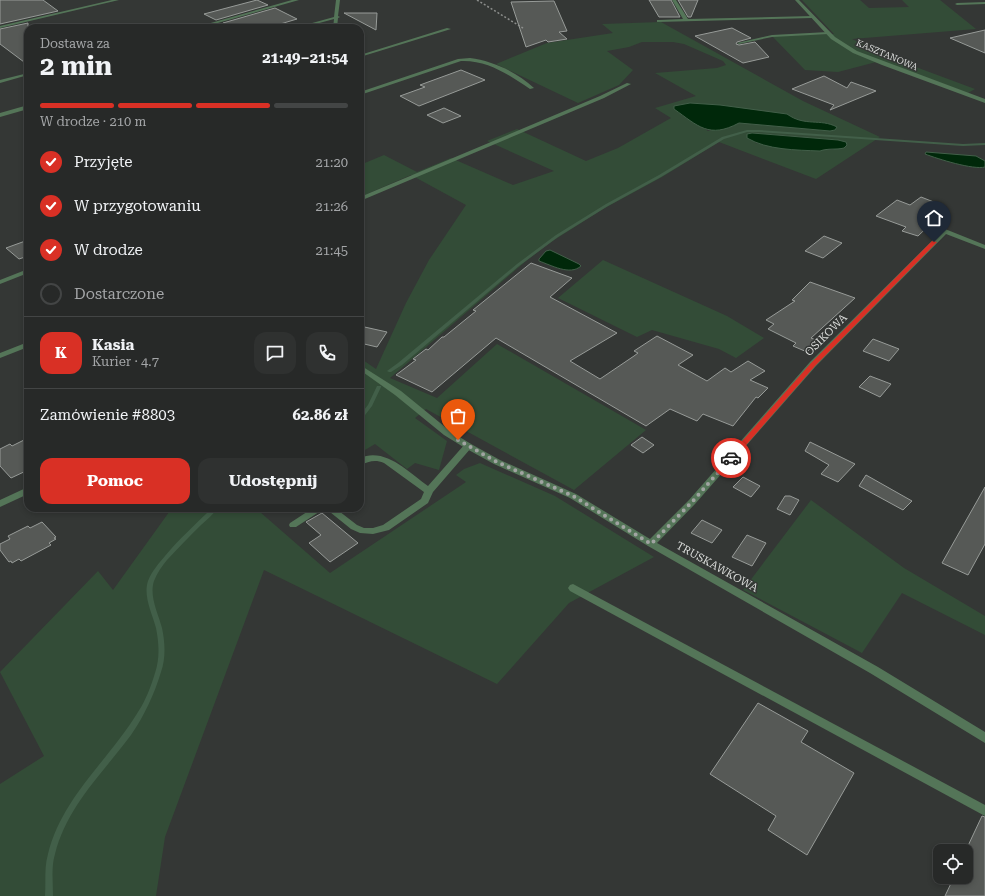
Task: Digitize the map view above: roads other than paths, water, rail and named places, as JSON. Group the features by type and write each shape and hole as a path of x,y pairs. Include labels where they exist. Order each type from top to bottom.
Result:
{"street":[{"path":"0,27 117,0"},
{"path":"210,24 297,0"},
{"path":"336,24 338,17 338,0"},
{"path":"674,0 686,20"},
{"name":"KASZTANOWA","path":"797,0 833,38 855,52 985,101"},
{"path":"957,4 985,3"},
{"path":"659,21 812,16"},
{"path":"311,24 338,17"},
{"path":"364,55 449,29"},
{"path":"739,43 772,36 828,33"},
{"path":"364,93 468,58 476,59 498,68 532,88"},
{"path":"0,82 24,75"},
{"path":"364,198 596,100 629,84"},
{"path":"0,115 24,108"},
{"name":"OSIKOWA","path":"651,544 692,502 813,364 945,231 985,247"},
{"path":"0,282 24,273"},
{"path":"0,356 24,346"},
{"name":"TRUSKAWKOWA","path":"364,370 398,393 447,433 468,446 497,462 573,496 651,544 874,670 985,738"},
{"path":"334,512 354,527 362,530 373,531 386,528 425,501 429,491 468,446"},
{"path":"364,459 381,458 388,461 429,491"},
{"path":"0,504 24,492"},
{"path":"293,525 313,512"},
{"path":"573,588 985,811"}],"waterway":[{"path":"389,371 400,364 518,265 557,236 607,205 660,176 723,138 747,131 759,131 963,145 985,144"},
{"path":"364,413 370,406 379,387"},
{"path":"49,896 51,854 57,834 66,815 77,798 129,732 140,715 148,699 160,667 162,648 159,628 150,597 151,581 169,554 211,512"}]}
